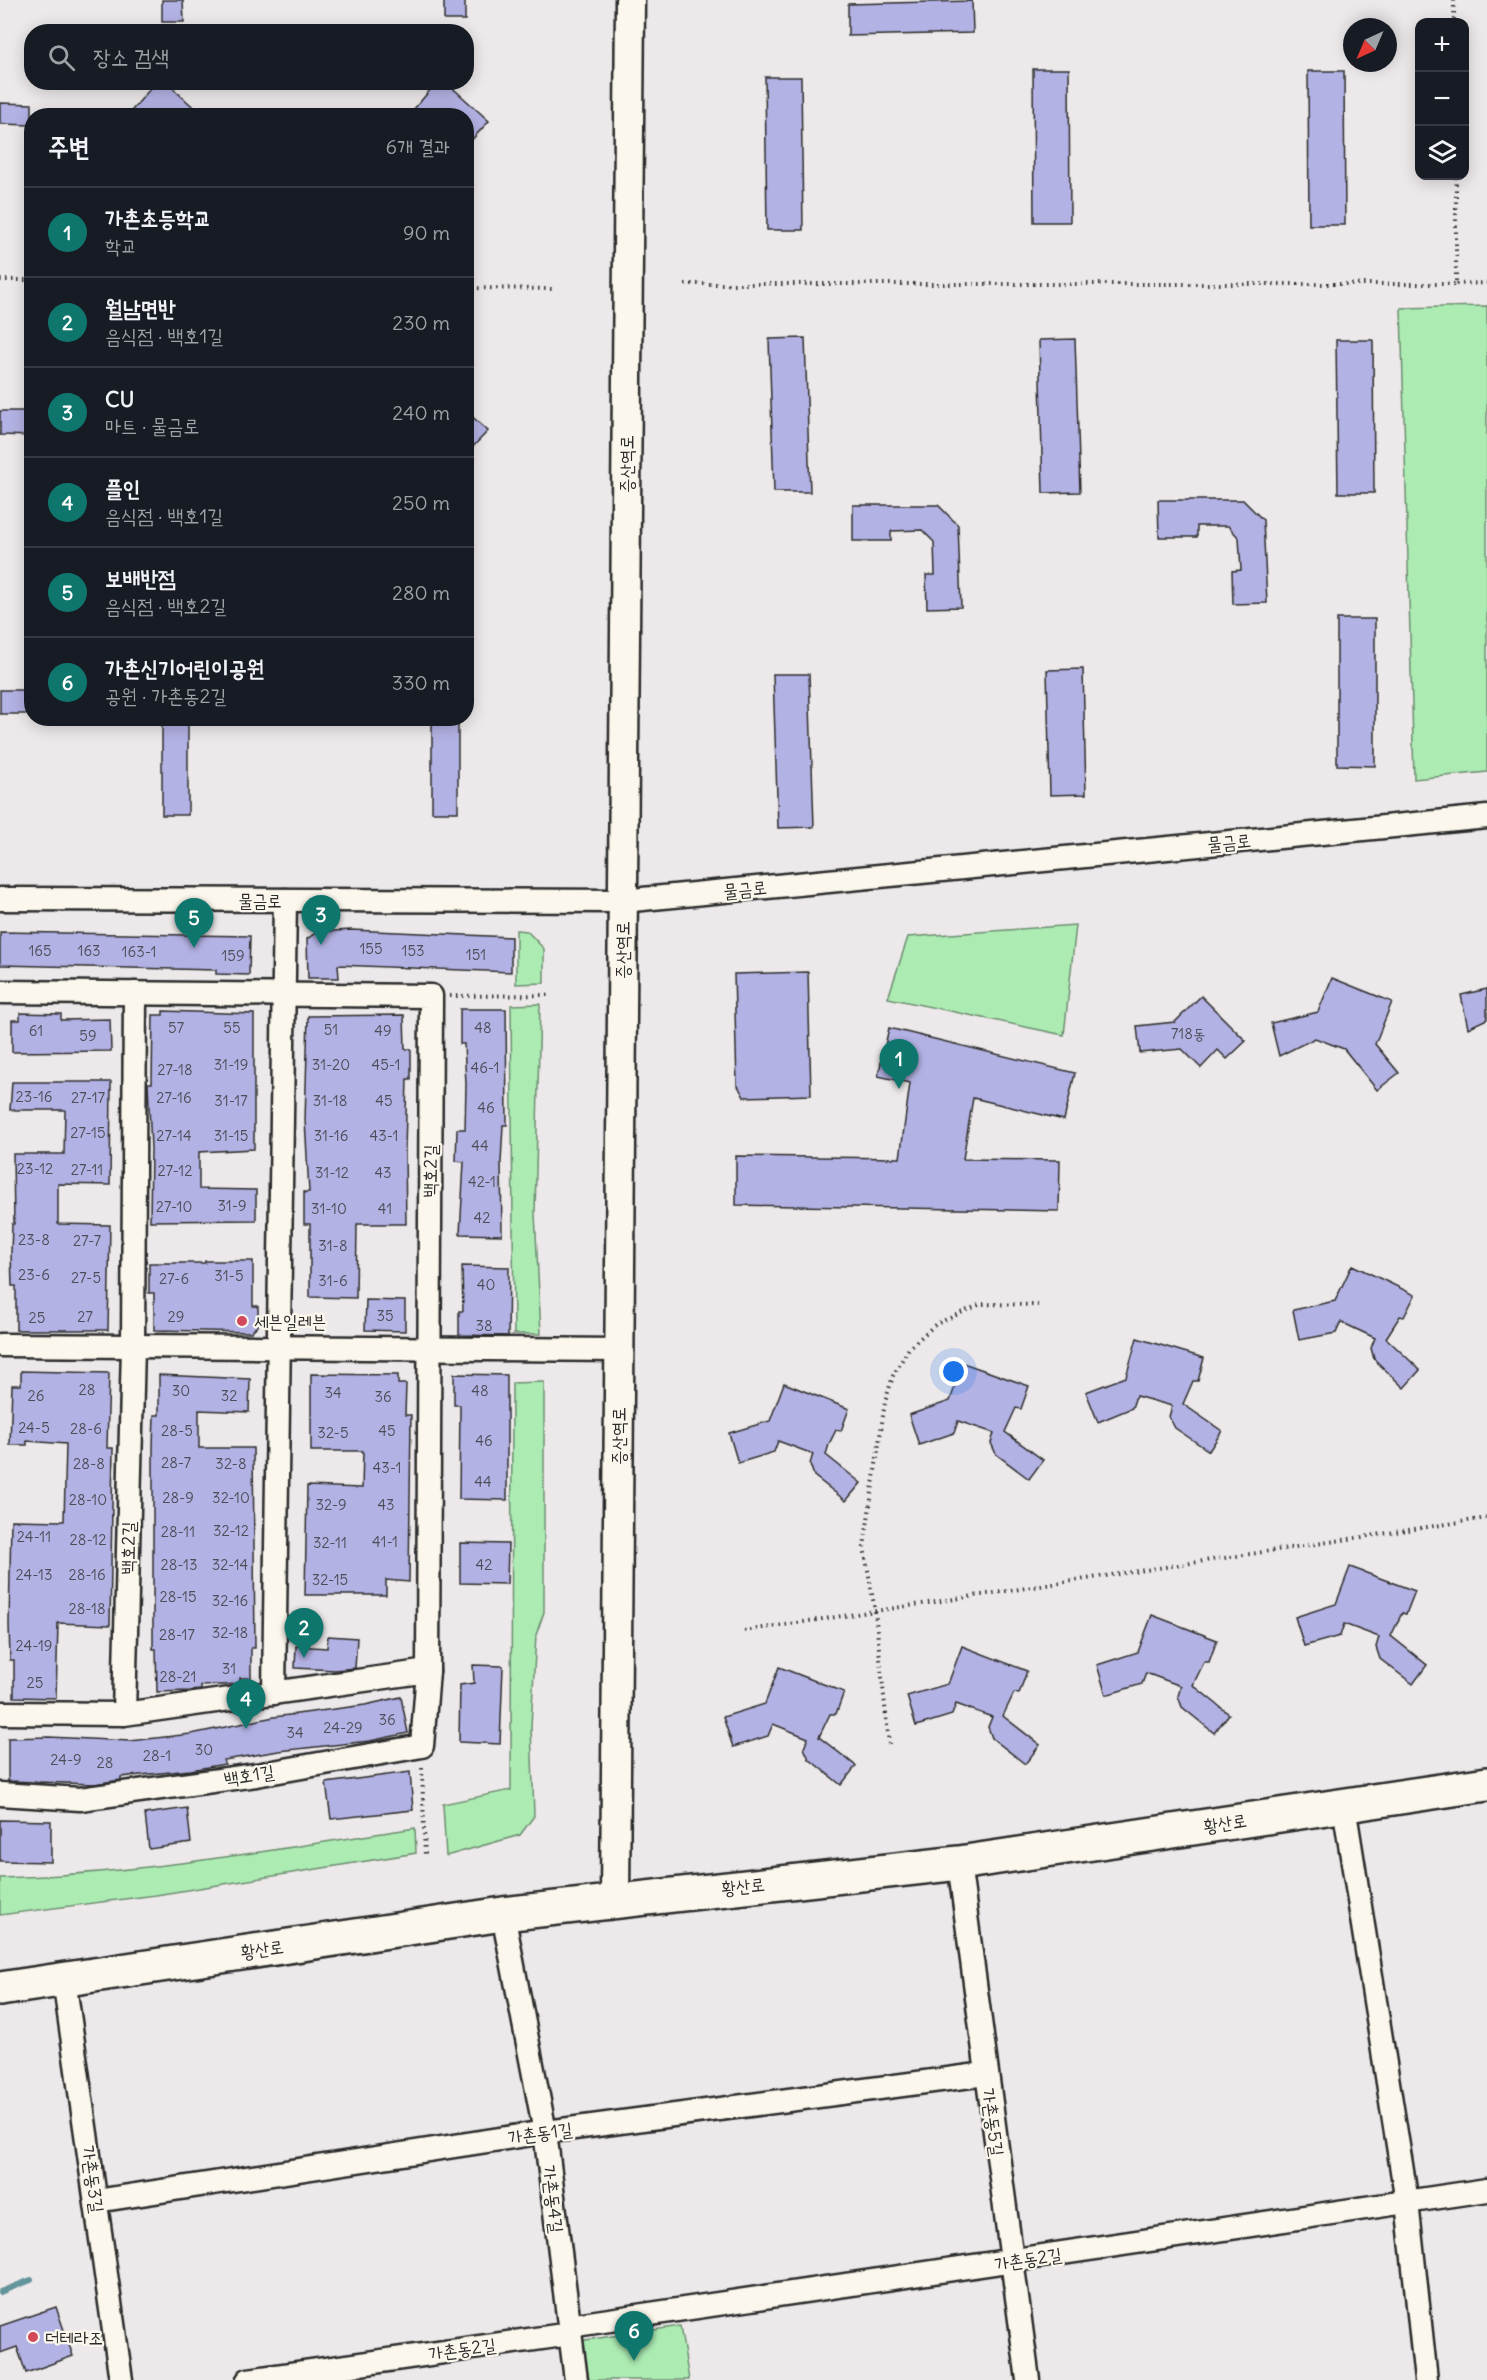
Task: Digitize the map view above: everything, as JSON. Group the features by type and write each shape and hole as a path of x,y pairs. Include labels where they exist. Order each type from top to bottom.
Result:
{"main road":[{"name":"황산로","path":"0,1989 503,1914 959,1863 1487,1784"}],"street":[{"name":"증산역로","path":"615,1900 630,0"},
{"name":"물금로","path":"0,899 622,901 1487,817"},
{"path":"274,1693 285,900"},
{"path":"0,992 431,996"},
{"name":"백호2길","path":"124,1714 133,1346 135,993"},
{"name":"백호2길","path":"428,1347 431,996"},
{"path":"0,1345 619,1350"},
{"path":"422,1746 428,1671 428,1347"},
{"path":"0,1713 124,1714 203,1705 428,1671"},
{"name":"백호1길","path":"0,1794 80,1799 256,1775 422,1746"},
{"path":"1344,1806 1407,2202 1426,2380"},
{"name":"가촌동5길","path":"959,1863 986,2074 1014,2261 1028,2380"},
{"name":"가촌동4길","path":"503,1914 545,2132 576,2380"},
{"name":"가촌동3길","path":"64,1979 121,2380"},
{"name":"가촌동1길","path":"96,2201 545,2132 986,2074"},
{"name":"가촌동2길","path":"248,2380 1487,2190"}],"path":[{"path":"1454,0 1454,18"},
{"path":"1456,180 1456,284"},
{"path":"0,279 24,280"},
{"path":"685,284 1487,283"},
{"path":"474,288 554,289"},
{"path":"431,996 551,995"},
{"path":"889,1744 875,1611 864,1547 885,1402 893,1376 909,1348 936,1324 981,1304 1038,1305"},
{"path":"744,1631 1487,1518"},
{"path":"422,1746 425,1858"}],"green space":[{"path":"1487,306 1487,772 1414,779 1401,308"},
{"path":"1076,925 1064,1035 888,998 908,937"},
{"path":"516,930 527,931 544,949 544,983 516,984"},
{"path":"540,1004 535,1213 541,1334 514,1334 511,1005"},
{"path":"544,1382 544,1612 536,1635 531,1726 534,1816 520,1835 446,1856 443,1804 511,1790 512,1383"},
{"path":"415,1828 416,1853 156,1895 0,1915 0,1878 52,1876 156,1866"},
{"path":"680,2326 689,2380 585,2380 579,2341"}],"building":[{"path":"162,0 183,0 184,22 162,22"},
{"path":"444,0 465,0 465,20 444,20"},
{"path":"972,1 973,33 848,36 848,4"},
{"path":"1033,69 1069,69 1070,222 1034,222"},
{"path":"1308,71 1343,71 1345,225 1309,225"},
{"path":"765,77 801,77 803,230 767,230"},
{"path":"149,90 175,90 194,108 134,108"},
{"path":"430,90 455,90 489,121 474,137 474,108 415,108"},
{"path":"0,103 32,104 32,108 24,108 24,125 0,124"},
{"path":"805,338 810,492 774,492 769,339"},
{"path":"1075,339 1080,492 1043,493 1039,340"},
{"path":"1336,340 1373,340 1374,493 1338,493"},
{"path":"0,411 24,411 24,436 0,435"},
{"path":"474,418 488,431 474,446"},
{"path":"1158,500 1243,500 1263,520 1267,603 1233,604 1232,571 1241,570 1239,538 1228,526 1197,526 1197,537 1159,537"},
{"path":"853,505 938,505 958,525 961,607 927,608 926,575 935,575 934,542 922,530 891,531 891,541 853,541"},
{"path":"1337,619 1375,619 1375,766 1337,765"},
{"path":"1083,669 1086,794 1050,795 1047,670"},
{"path":"773,674 809,674 814,827 778,828"},
{"path":"0,690 24,690 24,714 0,714"},
{"path":"162,726 188,726 188,815 162,815"},
{"path":"432,726 458,726 458,812 432,812"},
{"path":"351,930 511,937 511,972 338,965 339,978 308,978 307,939 317,932"},
{"path":"0,932 250,936 249,975 216,974 216,970 0,965"},
{"path":"808,972 811,1095 744,1097 737,1084 734,974"},
{"path":"1332,978 1392,1002 1375,1044 1399,1073 1377,1090 1344,1049 1315,1038 1279,1056 1271,1023 1318,1012"},
{"path":"1487,989 1487,1019 1468,1028 1461,995"},
{"path":"1201,996 1246,1041 1227,1059 1218,1050 1201,1068 1182,1049 1140,1053 1137,1026 1175,1022"},
{"path":"460,1009 506,1009 507,1125 503,1125 501,1162 502,1235 460,1234 464,1162 456,1161 457,1129 465,1129 466,1084 464,1044 460,1044"},
{"path":"163,1011 254,1014 254,1149 199,1152 199,1189 256,1190 256,1220 150,1221 151,1149 148,1083 152,1083 153,1015 163,1015"},
{"path":"20,1013 61,1014 61,1020 110,1019 111,1051 12,1052 12,1020 20,1020"},
{"path":"404,1015 405,1049 411,1049 411,1079 407,1079 406,1224 357,1224 356,1298 310,1297 310,1224 304,1224 304,1192 309,1192 305,1120 308,1016"},
{"path":"889,1028 1075,1073 1064,1120 973,1098 963,1159 1060,1160 1059,1211 736,1205 736,1156 900,1158 910,1083 878,1076"},
{"path":"12,1082 111,1082 110,1185 58,1184 58,1224 110,1225 108,1330 16,1330 16,1286 12,1286 11,1253 12,1224 14,1224 13,1154 64,1154 65,1110 10,1110"},
{"path":"205,1261 253,1261 253,1306 258,1306 258,1325 251,1332 154,1330 154,1293 149,1293 149,1263 205,1263"},
{"path":"1352,1265 1415,1295 1404,1317 1400,1316 1386,1338 1420,1370 1404,1388 1374,1359 1371,1348 1375,1338 1341,1322 1336,1333 1299,1340 1293,1310 1335,1301"},
{"path":"462,1266 509,1267 508,1336 459,1335 459,1311 463,1311"},
{"path":"366,1300 405,1301 405,1331 365,1330"},
{"path":"1137,1338 1204,1358 1198,1381 1193,1381 1183,1404 1222,1431 1209,1451 1175,1428 1169,1417 1172,1406 1136,1396 1132,1408 1098,1422 1086,1392 1126,1377"},
{"path":"963,1363 1029,1386 1021,1409 1016,1408 1005,1432 1043,1460 1029,1479 996,1454 991,1443 994,1433 958,1421 954,1433 919,1445 909,1415 950,1401"},
{"path":"21,1371 109,1373 107,1448 113,1448 110,1625 58,1623 56,1698 14,1697 14,1660 10,1660 11,1520 64,1521 66,1444 27,1441 27,1445 10,1445 12,1385 21,1385"},
{"path":"311,1374 398,1375 398,1384 406,1384 405,1415 411,1415 409,1582 386,1580 386,1595 305,1595 307,1486 362,1488 363,1451 311,1451"},
{"path":"454,1374 507,1375 507,1500 459,1499 460,1405 454,1405"},
{"path":"159,1375 250,1379 249,1412 199,1410 199,1448 253,1448 255,1648 251,1648 251,1678 240,1678 240,1684 201,1686 201,1690 157,1692 156,1649 153,1649 153,1447 154,1415 159,1415"},
{"path":"784,1383 849,1409 841,1431 836,1430 826,1455 861,1483 846,1501 814,1476 810,1464 813,1454 778,1441 774,1452 738,1463 729,1433 770,1421"},
{"path":"460,1543 508,1544 507,1584 460,1583"},
{"path":"1350,1567 1415,1591 1406,1614 1402,1613 1391,1636 1427,1665 1413,1684 1380,1659 1376,1647 1379,1637 1344,1624 1340,1636 1304,1646 1295,1617 1336,1604"},
{"path":"1152,1615 1217,1640 1209,1662 1204,1662 1193,1685 1229,1714 1214,1733 1182,1707 1178,1696 1181,1686 1146,1673 1142,1684 1106,1695 1097,1665 1138,1652"},
{"path":"328,1636 357,1638 355,1668 335,1670 295,1668 296,1646 327,1648"},
{"path":"962,1646 1027,1671 1019,1694 1014,1693 1003,1716 1040,1745 1025,1764 992,1738 988,1727 992,1717 956,1704 952,1715 916,1726 907,1696 948,1684"},
{"path":"473,1665 503,1666 500,1744 459,1742 460,1685 474,1683"},
{"path":"779,1667 844,1692 836,1714 830,1714 819,1737 856,1766 841,1785 809,1759 804,1748 808,1738 773,1724 768,1736 733,1747 723,1717 765,1704"},
{"path":"401,1697 408,1733 370,1741 279,1751 224,1760 225,1764 121,1777 121,1780 94,1784 8,1781 8,1738 49,1737 130,1741 191,1734 274,1717 365,1705"},
{"path":"410,1772 413,1810 331,1819 326,1783"},
{"path":"187,1808 191,1843 149,1849 145,1814"},
{"path":"0,1820 51,1821 51,1862 0,1861"},
{"name":"더테라조","path":"56,2307 73,2356 26,2373 17,2347 0,2353 0,2326"}],"waterway":[{"path":"0,2292 31,2280"}],"place":[{"name":"CU","path":"321,945"},
{"name":"보배반점","path":"194,948"},
{"name":"가촌초등학교","path":"899,1089"},
{"name":"세븐일레븐","path":"242,1321"},
{"name":"월남면반","path":"304,1658"},
{"name":"플인","path":"246,1729"},
{"name":"더테라조","path":"33,2337"},
{"name":"가촌신기어린이공원","path":"634,2361"}]}
